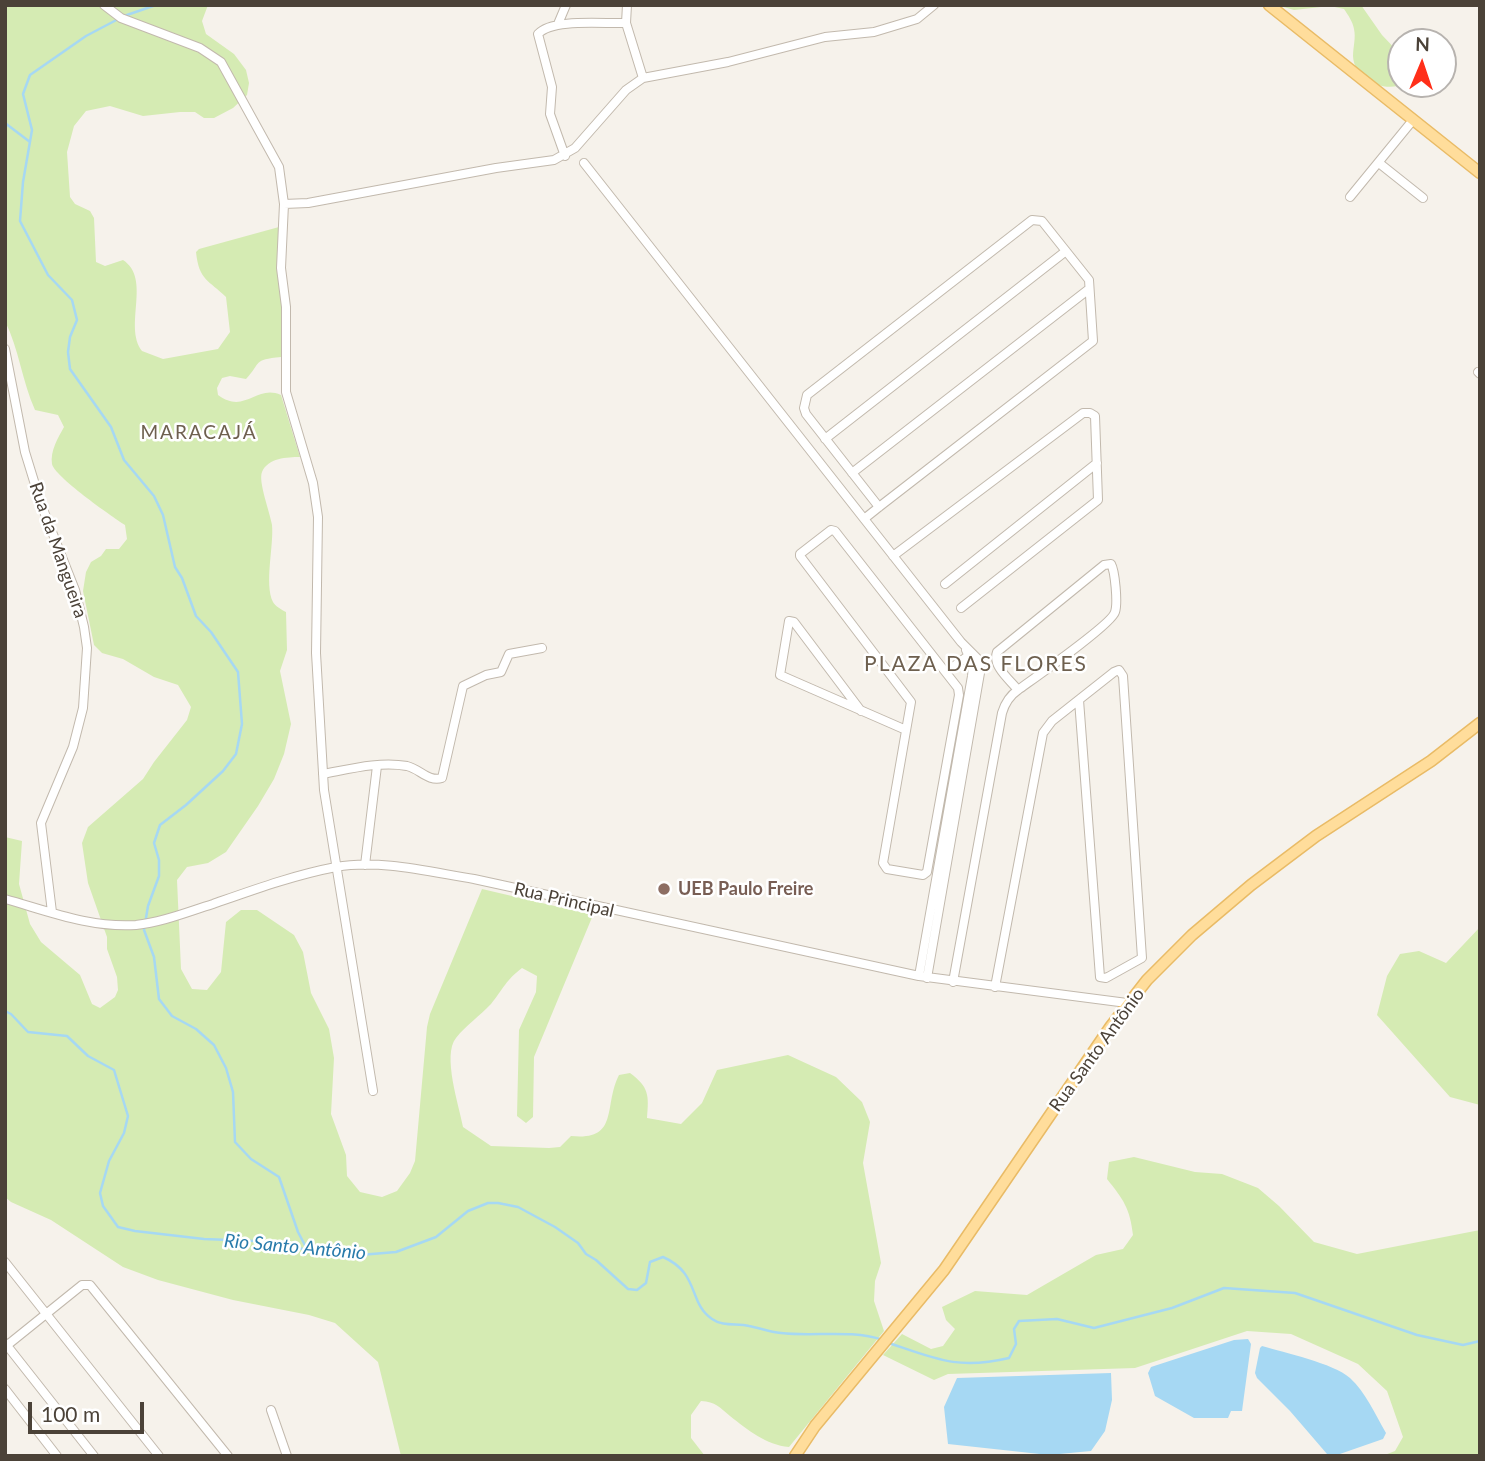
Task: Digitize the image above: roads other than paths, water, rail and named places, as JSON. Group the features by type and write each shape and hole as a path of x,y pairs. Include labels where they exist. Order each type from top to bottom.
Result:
{"main road":[{"path":"1269,5 1480,173"},
{"name":"Rua Santo Antônio","path":"795,1456 815,1426 967,1239 1127,1003 1180,947 1251,885 1327,829 1440,754 1480,723"}],"street":[{"path":"104,5 121,18 201,48 221,62 274,156 282,182 284,204 281,268 286,307 286,392 313,483 318,516 316,653 326,805 373,1090"},
{"path":"558,24 566,5"},
{"path":"627,5 626,23 643,78"},
{"path":"284,204 308,203 496,168 554,160 565,156 596,127 626,90 643,78 728,62 825,37 881,31 917,19 934,5"},
{"path":"565,156 550,114 552,88 538,36 540,30 558,24 626,23"},
{"path":"1350,197 1413,120"},
{"path":"584,163 970,654 972,676 923,977"},
{"path":"1379,163 1423,198"},
{"path":"864,519 879,508 1093,341 1089,280 1041,221 1032,220 811,389 804,401 804,408 825,439 879,508"},
{"path":"825,439 1066,251"},
{"path":"852,473 1089,289"},
{"name":"Rua da Mangueira","path":"5,349 25,452 41,504 75,590 85,627 87,648 83,708 73,747 41,824 52,912"},
{"path":"893,556 1083,413 1095,416 1098,500 961,608"},
{"path":"944,584 1097,463"},
{"path":"831,530 835,531 958,688 959,695 927,872 923,875 887,869 883,863 906,730 911,702 801,559 800,554 831,530"},
{"path":"953,982 1006,702 1114,615 1115,595 1111,564 1104,565 995,656 996,663 1018,690"},
{"path":"861,711 794,622 789,621 780,675 861,711 906,730"},
{"path":"323,774 377,766 406,766 433,779 442,778 463,686 486,675 501,672 509,654 542,648"},
{"path":"946,673 970,654"},
{"path":"995,987 1043,733 1052,721 1114,672 1119,670 1122,673 1142,955 1137,962 1104,979 1099,974 1079,700"},
{"path":"365,865 377,766"},
{"name":"Rua Principal","path":"5,899 88,923 139,924 337,867 365,865 401,868 474,879 923,977 1127,1003"},
{"path":"5,1262 159,1456"},
{"path":"94,1456 6,1345 82,1285 87,1284 228,1456"},
{"path":"5,1389 57,1456"},
{"path":"271,1410 287,1456"}],"water":[{"path":"1248,1339 1251,1344 1242,1411 1231,1411 1228,1418 1194,1418 1155,1396 1148,1373 1151,1367 1234,1340"},
{"path":"1262,1346 1321,1363 1350,1378 1365,1397 1386,1433 1383,1439 1337,1455 1327,1454 1257,1378 1255,1373"},
{"path":"1111,1373 1112,1400 1105,1431 1091,1451 1049,1455 948,1444 944,1407 957,1378"}],"waterway":[{"path":"156,5 124,16 86,36 30,75 23,94 32,130 23,182 20,221 48,275 72,300 77,320 70,337 70,369 111,427 124,460 154,496 163,515 175,567 182,578 196,616 211,632 238,672 242,724 236,754 223,771 160,825 154,843 159,860 159,876 148,906 144,930 154,957 159,999 172,1016 196,1029 214,1045 226,1068 233,1092 235,1142 251,1159 279,1177 298,1232 308,1251"},
{"path":"5,123 30,142"},
{"name":"Rio Santo Antônio","path":"5,1011 28,1032 67,1036 88,1056 114,1070 128,1116 124,1133 109,1161 100,1193 103,1206 118,1227 204,1239 282,1242 308,1251 360,1255 396,1252 436,1237 468,1211 488,1203 498,1203 518,1207 555,1227 578,1243 586,1254 628,1289 637,1290 646,1283 650,1262 663,1257 683,1271 699,1305 716,1321 772,1332 845,1334 883,1340"},
{"path":"889,1343 948,1361 991,1361 1009,1358 1016,1344 1014,1329 1019,1321 1057,1319 1094,1328 1172,1308 1224,1288 1295,1293 1417,1335 1463,1345 1480,1341"}],"place":[{"name":"UEB Paulo Freire","path":"664,889"}],"district":[{"name":"MARACAJÁ","path":"199,433"},
{"name":"PLAZA DAS FLORES","path":"976,664"}]}
